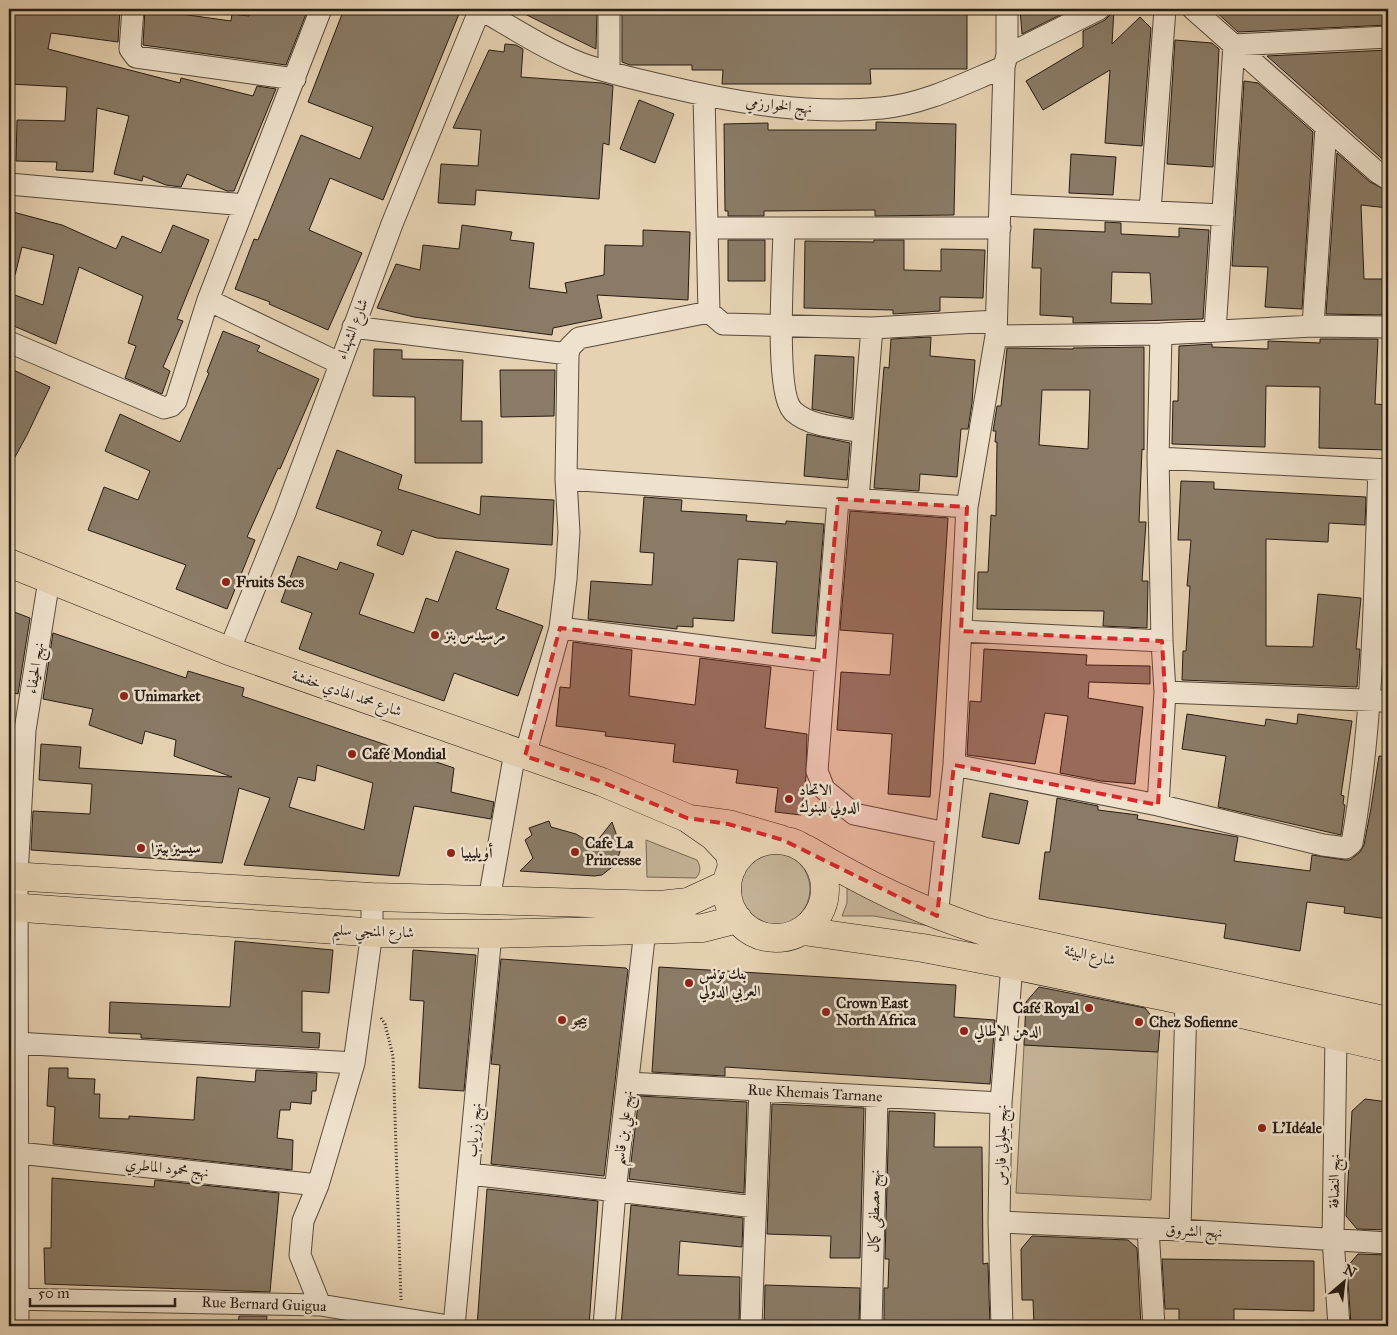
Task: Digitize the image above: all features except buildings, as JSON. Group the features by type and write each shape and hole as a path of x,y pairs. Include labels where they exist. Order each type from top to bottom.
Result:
{"main road":[{"name":"شارع محمد الهادي خفشة","path":"9,563 229,651 602,782 687,818"},
{"path":"13,876 372,897 660,905 688,902 729,876 740,855 753,846 767,840 795,845 819,863 825,881 825,900 817,918 803,931 786,937 768,937 751,931 738,919 731,908 729,876 730,854 713,836 687,818"},
{"name":"شارع البيئة","path":"687,818 728,824 795,845 895,899 937,916 986,932 1388,1021"},
{"name":"شارع المنجي سليم","path":"12,907 372,932 492,934 703,928 738,919"},
{"name":"شارع البيئة","path":"803,931 923,948 1012,965 1186,1001 1388,1048"}],"street":[{"path":"133,9 130,49 136,57 295,79"},
{"path":"9,342 164,408 171,406 176,401 208,300 322,9"},
{"name":"نهج الخوارزمي","path":"480,9 540,43 580,62 608,71 704,95 795,110 883,108 926,99 1006,61 1099,9"},
{"name":"شارع الشهداء","path":"229,651 285,513 353,327 480,9"},
{"path":"608,71 609,9"},
{"path":"937,916 954,765 966,507 996,328 1007,9"},
{"path":"1150,211 1165,9"},
{"path":"1193,9 1377,172 1388,179"},
{"path":"1234,45 1388,37"},
{"path":"1215,331 1234,45"},
{"path":"704,95 709,228 709,312 723,324 872,328 996,328 1161,334 1313,326 1388,327"},
{"path":"1313,326 1326,127"},
{"path":"9,184 245,205"},
{"path":"1001,205 1223,215"},
{"path":"709,228 1000,228"},
{"path":"784,228 783,326 780,356 787,400 793,412 810,421 863,432"},
{"path":"208,300 339,363"},
{"path":"489,900 520,754 560,628 569,532 566,480 568,354 579,338 709,312"},
{"path":"353,327 568,354"},
{"path":"872,328 863,432 848,499 824,662 816,771 824,789 854,814 946,832"},
{"path":"1158,805 1165,692 1158,458 1161,334"},
{"path":"954,765 1158,805 1324,845 1346,848 1352,843 1379,700 1384,470 1158,458"},
{"path":"566,480 966,507"},
{"name":"نهج الحيفاء","path":"18,1326 13,1299 12,907 17,726 48,580"},
{"path":"560,628 824,662"},
{"path":"961,631 1162,641"},
{"path":"1165,692 1379,700"},
{"path":"320,1305 300,1255 303,1221 318,1185 354,1063 372,932 372,897"},
{"name":"نهج علي بن قاسم","path":"604,1326 615,1192 646,930"},
{"name":"نهج زرياب","path":"454,1326 492,934"},
{"name":"نهج جلولي فارس","path":"1002,1326 999,1222 1002,1103 1012,965"},
{"path":"1180,1230 1186,1001"},
{"path":"13,1032 354,1063"},
{"name":"نهج النضافة","path":"1336,1036 1333,1240 1339,1326"},
{"name":"Rue Khemais Tarnane","path":"628,1083 1002,1103"},
{"path":"751,1326 760,1090"},
{"name":"نهج مصطفى كمال","path":"871,1326 877,1096"},
{"name":"نهج محمود الماطري","path":"13,1152 318,1185"},
{"path":"470,1174 755,1207"},
{"name":"نهج الشروق","path":"999,1222 1180,1230 1388,1243"},
{"path":"1148,1229 1154,1326"},
{"name":"Rue Bernard Guigua","path":"13,1299 320,1305 344,1317 402,1318 449,1326"}],"path":[{"path":"364,996 385,1024 393,1056 402,1318"}],"highlighted area":[{"path":"838,499 967,507 961,631 1162,641 1165,692 1158,805 954,765 937,916 783,840 728,824 687,818 602,782 525,756 560,628 824,661"}],"shaded area":[{"path":"646,840 697,860 700,869 698,876 696,878 647,877"},
{"path":"773,852 787,855 799,863 807,875 810,889 807,903 799,915 787,923 773,926 759,923 747,915 739,903 736,889 739,875 747,863 759,855"},
{"path":"847,887 962,932 874,916 842,916 847,903"},
{"path":"1024,1045 1158,1052 1151,1200 1016,1193"}],"place":[{"name":"Fruits Secs","path":"226,582"},
{"name":"مرسيدس بنز","path":"435,635"},
{"name":"Unimarket","path":"124,696"},
{"name":"Café Mondial","path":"352,754"},
{"name":"الاتحاد الدولي للبنوك","path":"789,799"},
{"name":"سيسيز بيتزا","path":"141,848"},
{"name":"Cafe La Princesse","path":"575,852"},
{"name":"أويليبيا","path":"451,853"},
{"name":"بنك تونس العربي الدولي","path":"689,983"},
{"name":"Café Royal","path":"1089,1008"},
{"name":"Crown East North Africa","path":"826,1012"},
{"name":"بيجو","path":"562,1020"},
{"name":"Chez Sofienne","path":"1139,1022"},
{"name":"الدهن الإطالي","path":"964,1031"},
{"name":"L'Idéale","path":"1262,1128"}]}
